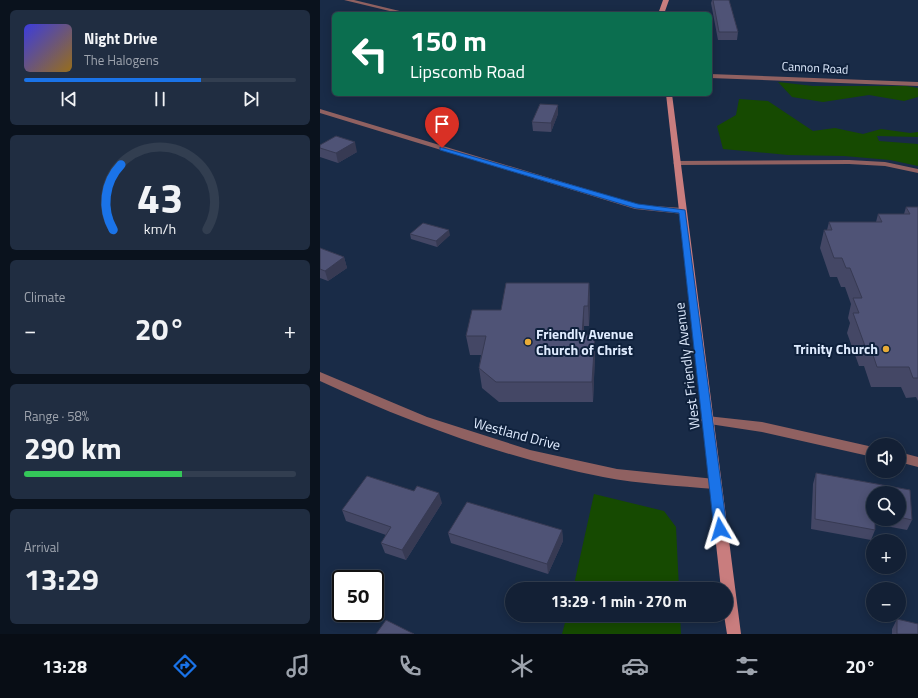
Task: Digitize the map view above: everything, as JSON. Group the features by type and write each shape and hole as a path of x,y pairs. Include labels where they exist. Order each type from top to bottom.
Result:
{"main road":[{"path":"662,12 666,0"},
{"name":"West Friendly Avenue","path":"669,96 707,420 734,634"}],"street":[{"path":"347,0 399,12"},
{"name":"Cannon Road","path":"712,76 918,84"},
{"path":"320,111 638,207 683,211"},
{"path":"677,163 848,162 885,164 918,171"},
{"name":"Westland Drive","path":"320,376 404,413 496,445 604,472 715,484"},
{"path":"707,420 762,427 866,450"},
{"path":"906,459 918,462"}],"green space":[{"path":"778,82 813,86 906,86 918,88 918,97 904,101 869,95 823,102 792,97"},
{"path":"739,99 768,101 813,131 835,128 863,134 881,129 910,133 918,132 918,137 877,136 879,141 918,144 918,166 890,160 844,156 788,155 723,149 717,126 736,115"},
{"path":"594,494 664,511 676,527 679,582 575,582"},
{"path":"565,622 680,622 681,634 562,634"}],"building":[{"path":"713,0 729,0 738,32 719,32"},
{"path":"540,104 558,105 551,123 532,122"},
{"path":"336,136 355,142 336,153 320,148 320,145"},
{"path":"906,207 918,207 918,378 913,378 909,367 877,367 870,346 865,346 853,313 859,313 853,298 862,298 850,268 846,268 842,258 834,258 824,230 832,230 829,222 882,222 878,214 910,214"},
{"path":"423,223 449,230 436,241 410,234"},
{"path":"320,248 344,257 325,271 320,269"},
{"name":"Friendly Avenue Church of Christ","path":"506,283 589,283 588,306 584,306 582,335 595,335 592,382 496,382 479,368 486,336 466,336 472,310 501,310"},
{"path":"816,473 888,486 866,486 866,526 875,526 875,530 815,519"},
{"path":"367,476 414,491 417,486 439,493 402,550 381,543 391,527 342,510"},
{"path":"906,489 910,490 912,520 906,519"},
{"path":"467,502 562,530 547,564 448,533"},
{"path":"386,620 414,634 376,634"},
{"path":"906,621 918,624 918,634 897,634 897,622"}],"place":[{"name":"Friendly Avenue Church of Christ","path":"528,342"},
{"name":"Trinity Church","path":"886,349"}],"route":[{"path":"442,148 638,207 683,211 720,529"}]}
